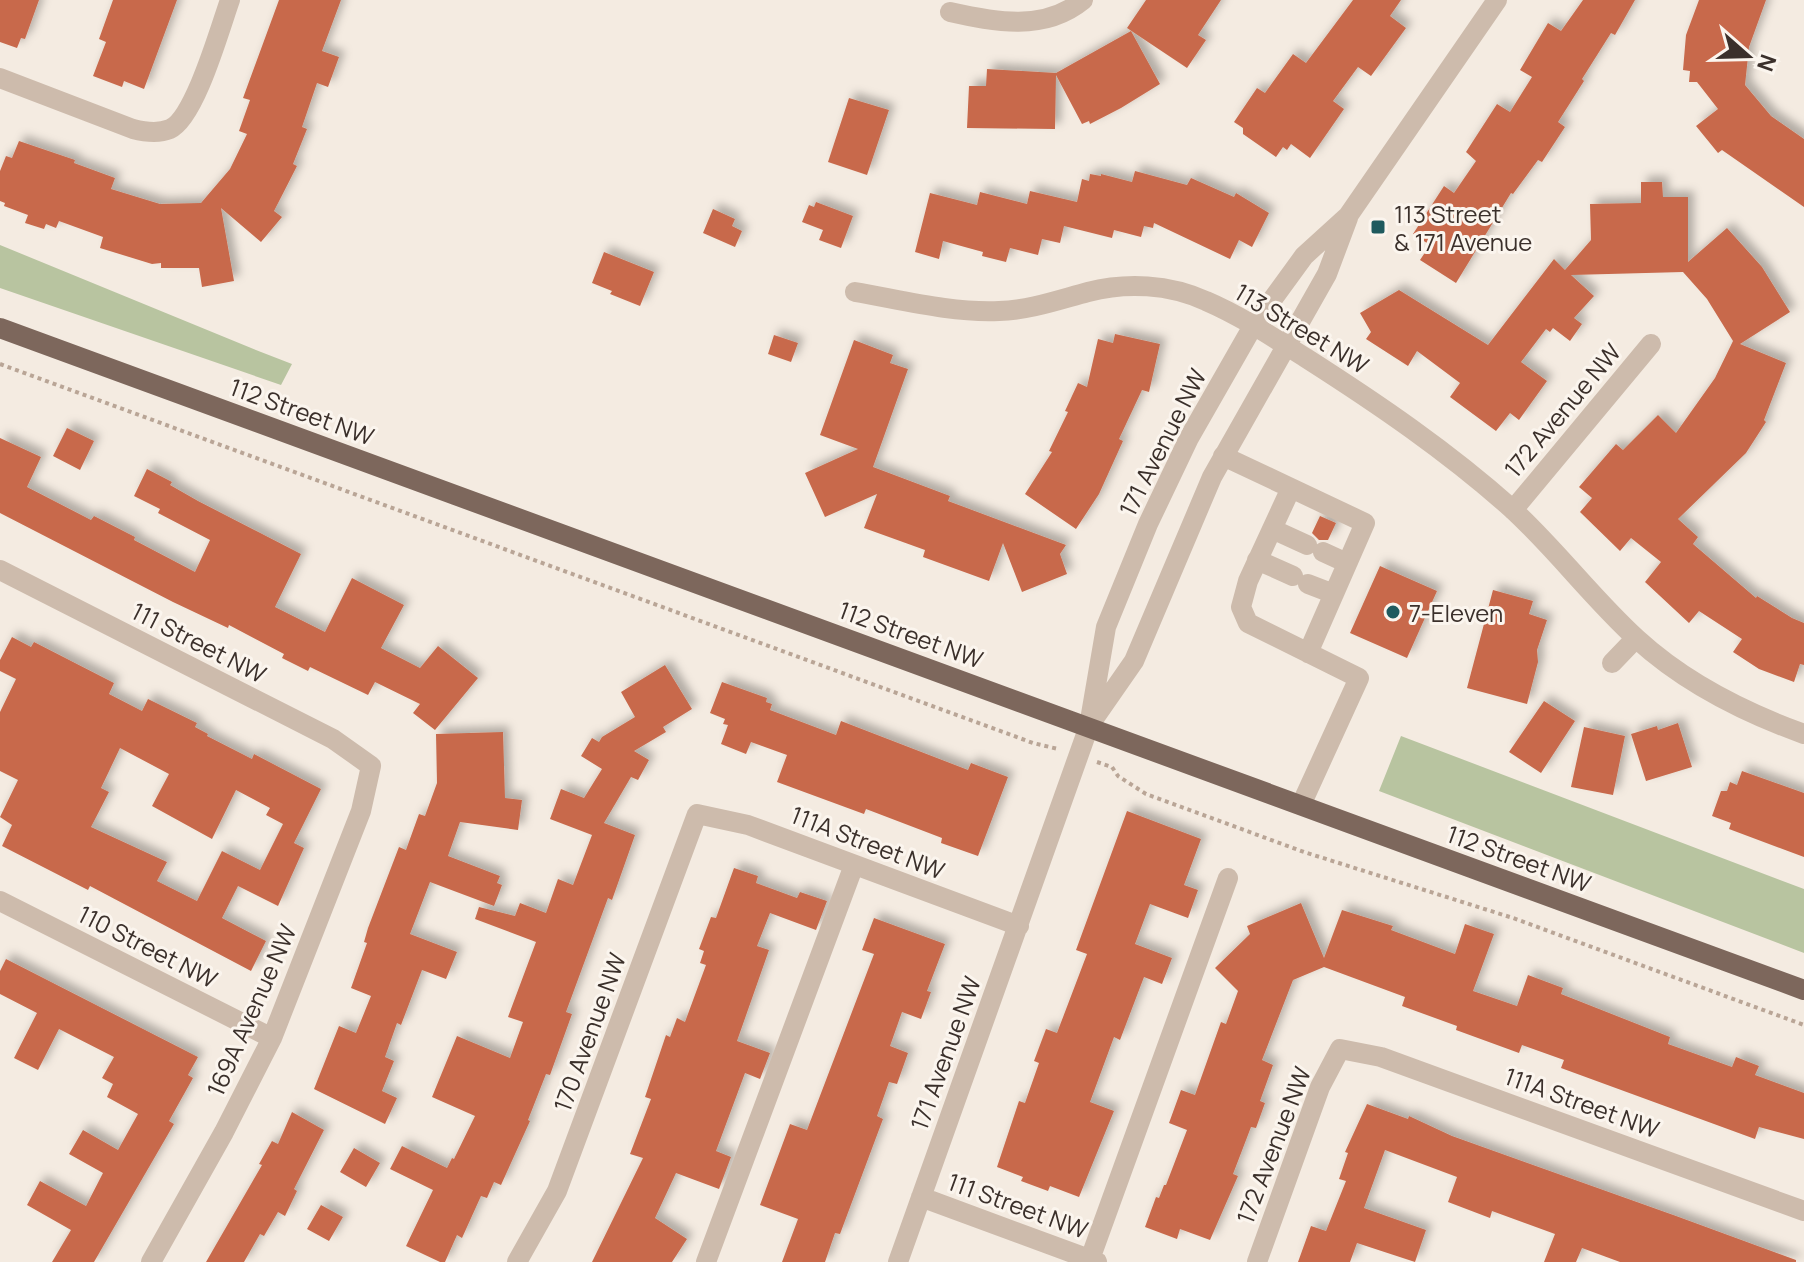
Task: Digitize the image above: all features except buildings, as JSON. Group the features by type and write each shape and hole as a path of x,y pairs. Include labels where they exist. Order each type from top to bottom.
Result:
{"main road":[{"name":"112 Street NW","path":"0,328 1804,990"}],"street":[{"path":"0,78 133,129 146,132 171,129 189,109 230,0"},
{"path":"950,12 990,20 1031,22 1061,15 1083,0"},
{"name":"171 Avenue NW","path":"898,1262 1089,726 1106,627 1148,524 1189,438 1253,326 1304,256 1348,216 1497,0"},
{"name":"171 Avenue NW","path":"1089,726 1134,661 1173,563 1223,456 1327,274 1348,216"},
{"name":"113 Street NW","path":"855,292 962,310 997,312 1039,307 1115,286 1137,285 1184,293 1206,301 1285,345 1392,413 1460,465 1513,510 1636,638 1699,686 1735,706 1804,734"},
{"name":"172 Avenue NW","path":"1513,510 1651,344"},
{"path":"1223,456 1365,523 1308,653"},
{"path":"1291,488 1248,581 1241,607 1248,623 1359,678 1301,805"},
{"path":"1272,529 1347,563"},
{"path":"1257,560 1334,594"},
{"name":"111 Street NW","path":"0,570 333,739 371,766"},
{"path":"1612,663 1636,638"},
{"name":"169A Avenue NW","path":"151,1262 224,1132 272,1038 361,811 371,766"},
{"name":"111A Street NW","path":"697,814 748,825 1019,926"},
{"name":"170 Avenue NW","path":"517,1262 557,1191 697,814"},
{"path":"706,1262 854,865"},
{"path":"1092,1261 1228,878"},
{"name":"110 Street NW","path":"0,901 272,1038"},
{"name":"172 Avenue NW","path":"1257,1262 1320,1087 1340,1049"},
{"name":"111A Street NW","path":"1340,1049 1381,1057 1804,1211"},
{"name":"111 Street NW","path":"921,1197 1092,1261"}],"path":[{"path":"0,364 950,713 1112,767 1118,776 1146,794 1304,852 1513,918 1804,1025"}],"green space":[{"path":"0,245 292,364 281,385 0,288"},
{"path":"1401,736 1804,889 1804,953 1379,791"}],"place":[{"name":"113 Street & 171 Avenue","path":"1378,227"},
{"name":"7-Eleven","path":"1393,612"}]}
